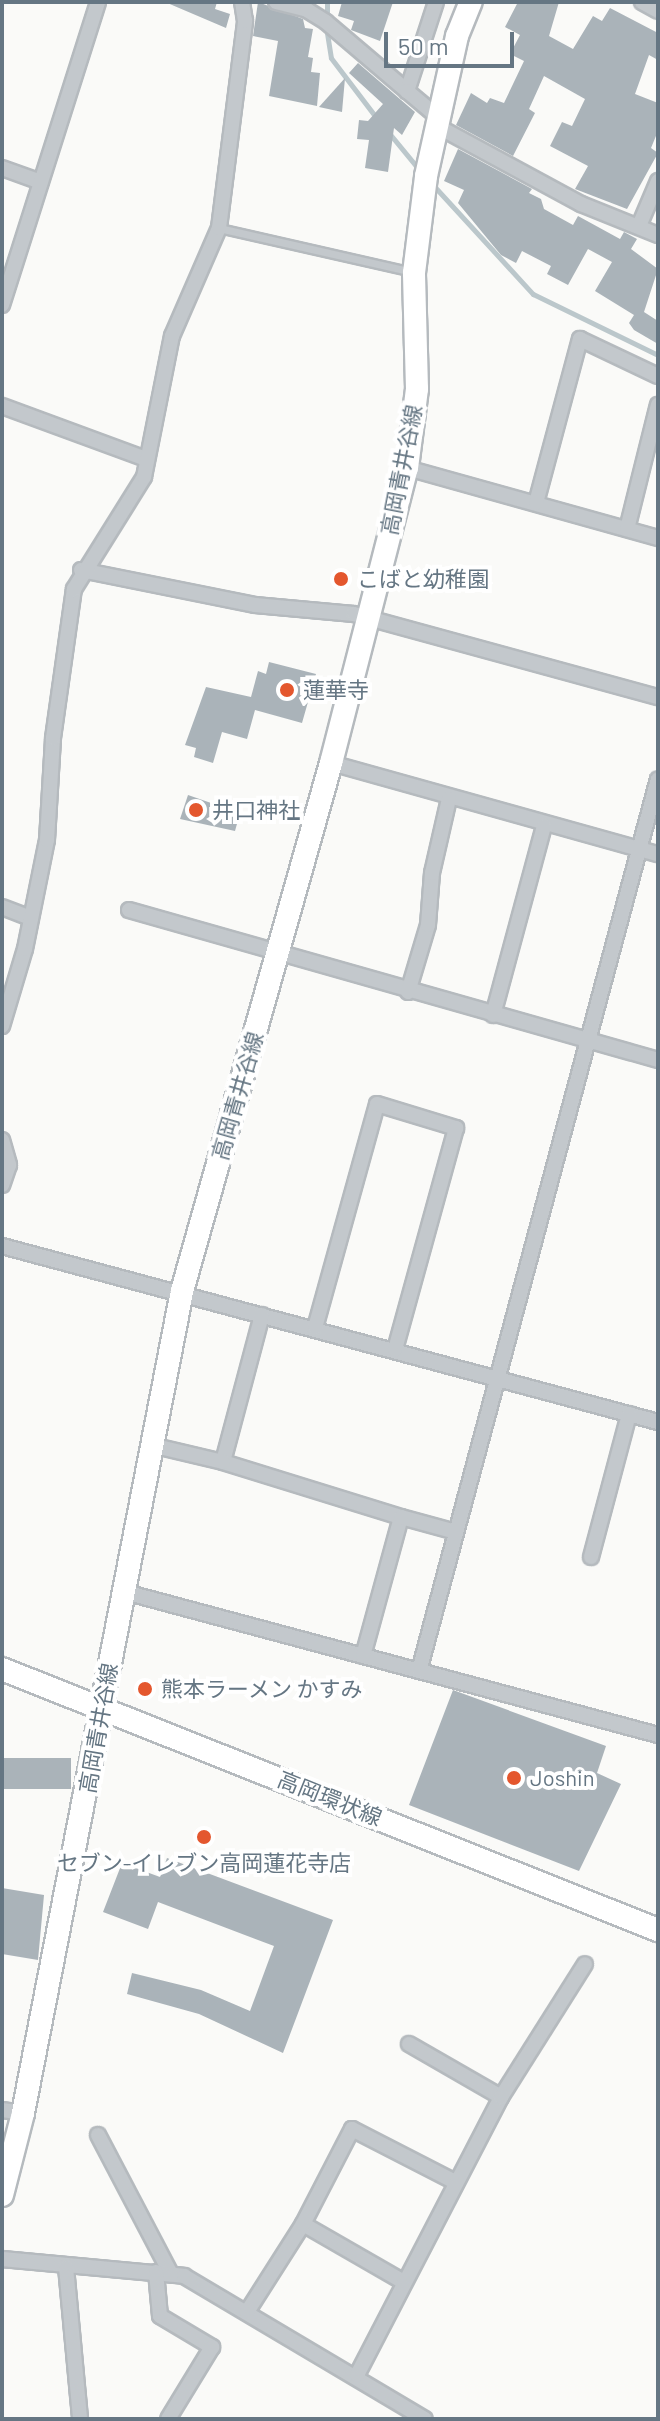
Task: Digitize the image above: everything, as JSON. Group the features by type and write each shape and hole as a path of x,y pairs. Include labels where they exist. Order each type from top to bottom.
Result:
{"main road":[{"name":"高岡青井谷線","path":"2,2195 13,2111 103,1707 121,1591 182,1291 331,763 407,468 417,389 414,273 436,120 471,2"},
{"name":"高岡環状線","path":"2,1669 658,1930"}],"street":[{"path":"2,305 98,2"},
{"path":"2,1026 31,918 47,840 67,619 81,570 144,477 172,336 219,228 245,21 242,2"},
{"path":"276,2 307,10 326,22 436,120 581,204 658,235"},
{"path":"407,91 436,2"},
{"path":"642,2 658,11"},
{"path":"2,168 41,182"},
{"path":"639,226 658,181"},
{"path":"536,503 580,339 658,376"},
{"path":"627,529 658,405"},
{"path":"2,406 146,459"},
{"path":"407,468 658,538"},
{"path":"81,570 255,605 368,618 658,697"},
{"path":"331,763 544,826 658,854"},
{"path":"419,1671 658,779"},
{"path":"408,992 428,925 432,873 449,799"},
{"path":"493,1015 544,826"},
{"path":"2,907 31,918"},
{"path":"129,910 277,956 658,1060"},
{"path":"315,1328 377,1104 456,1128 395,1350"},
{"path":"2,1140 9,1165 2,1185"},
{"path":"2,1246 182,1291 658,1422"},
{"path":"223,1462 262,1315"},
{"path":"591,1557 629,1414"},
{"path":"151,1445 223,1462 456,1532"},
{"path":"363,1656 401,1517"},
{"path":"121,1591 658,1735"},
{"path":"357,2375 501,2097 585,1964"},
{"path":"409,2044 501,2097"},
{"path":"247,2312 303,2224 352,2129 455,2182"},
{"path":"98,2135 164,2273 160,2316 212,2347 168,2419"},
{"path":"303,2224 404,2282"},
{"path":"2,2259 184,2276 357,2375 425,2419"},
{"path":"66,2267 80,2419"}],"lane":[{"path":"219,228 414,273"}],"building":[{"path":"165,2 217,2 215,9 230,14 226,28"},
{"path":"258,2 303,19 305,28 313,29 308,57 313,58 311,72 320,73 317,106 269,96 278,41 253,36"},
{"path":"342,2 393,2 380,41 351,30 354,21 338,16"},
{"path":"518,2 559,2 549,36 573,49 593,16 602,21 610,8 658,33 658,60 649,55 635,94 658,103 658,131 651,148 658,153 627,209 575,189 588,166 550,146 562,122 572,126 585,99 544,76 529,109 535,113 513,156 456,125 471,93 487,103 490,98 504,103 524,61 510,54 520,35 505,27"},
{"path":"358,63 415,112 402,135 394,128 388,172 365,168 369,140 357,139 359,120 368,121 383,104 349,73"},
{"path":"345,78 342,112 319,107"},
{"path":"458,149 532,189 529,193 541,199 544,209 573,225 578,216 620,239 624,232 637,239 631,249 658,269 644,312 658,321 658,344 634,330 629,323 634,315 595,291 612,262 588,249 568,285 547,274 551,266 522,251 516,263 501,255 458,203 464,190 444,181"},
{"path":"269,662 316,674 302,723 255,710 247,739 222,732 213,763 194,757 196,748 185,745 206,687 251,697 258,671 266,674"},
{"path":"188,795 240,813 235,831 180,819"},
{"name":"Joshin","path":"453,1690 606,1746 597,1773 621,1784 579,1871 409,1805"},
{"path":"2,1758 71,1758 71,1789 2,1789"},
{"path":"167,1858 333,1920 283,2053 199,2014 127,1994 132,1973 201,1990 250,2011 274,1946 158,1902 148,1929 103,1912 122,1863 160,1877"},
{"path":"2,1888 44,1895 38,1960 2,1954"}],"waterway":[{"path":"327,2 327,14"},
{"path":"327,33 331,58 378,120"},
{"path":"389,133 421,172"},
{"path":"433,185 533,294 658,355"}],"place":[{"name":"こばと幼稚園","path":"341,579"},
{"name":"蓮華寺","path":"287,690"},
{"name":"井口神社","path":"196,810"},
{"name":"熊本ラーメン かすみ","path":"145,1689"},
{"name":"Joshin","path":"514,1778"},
{"name":"セブン-イレブン高岡蓮花寺店","path":"204,1837"}]}
